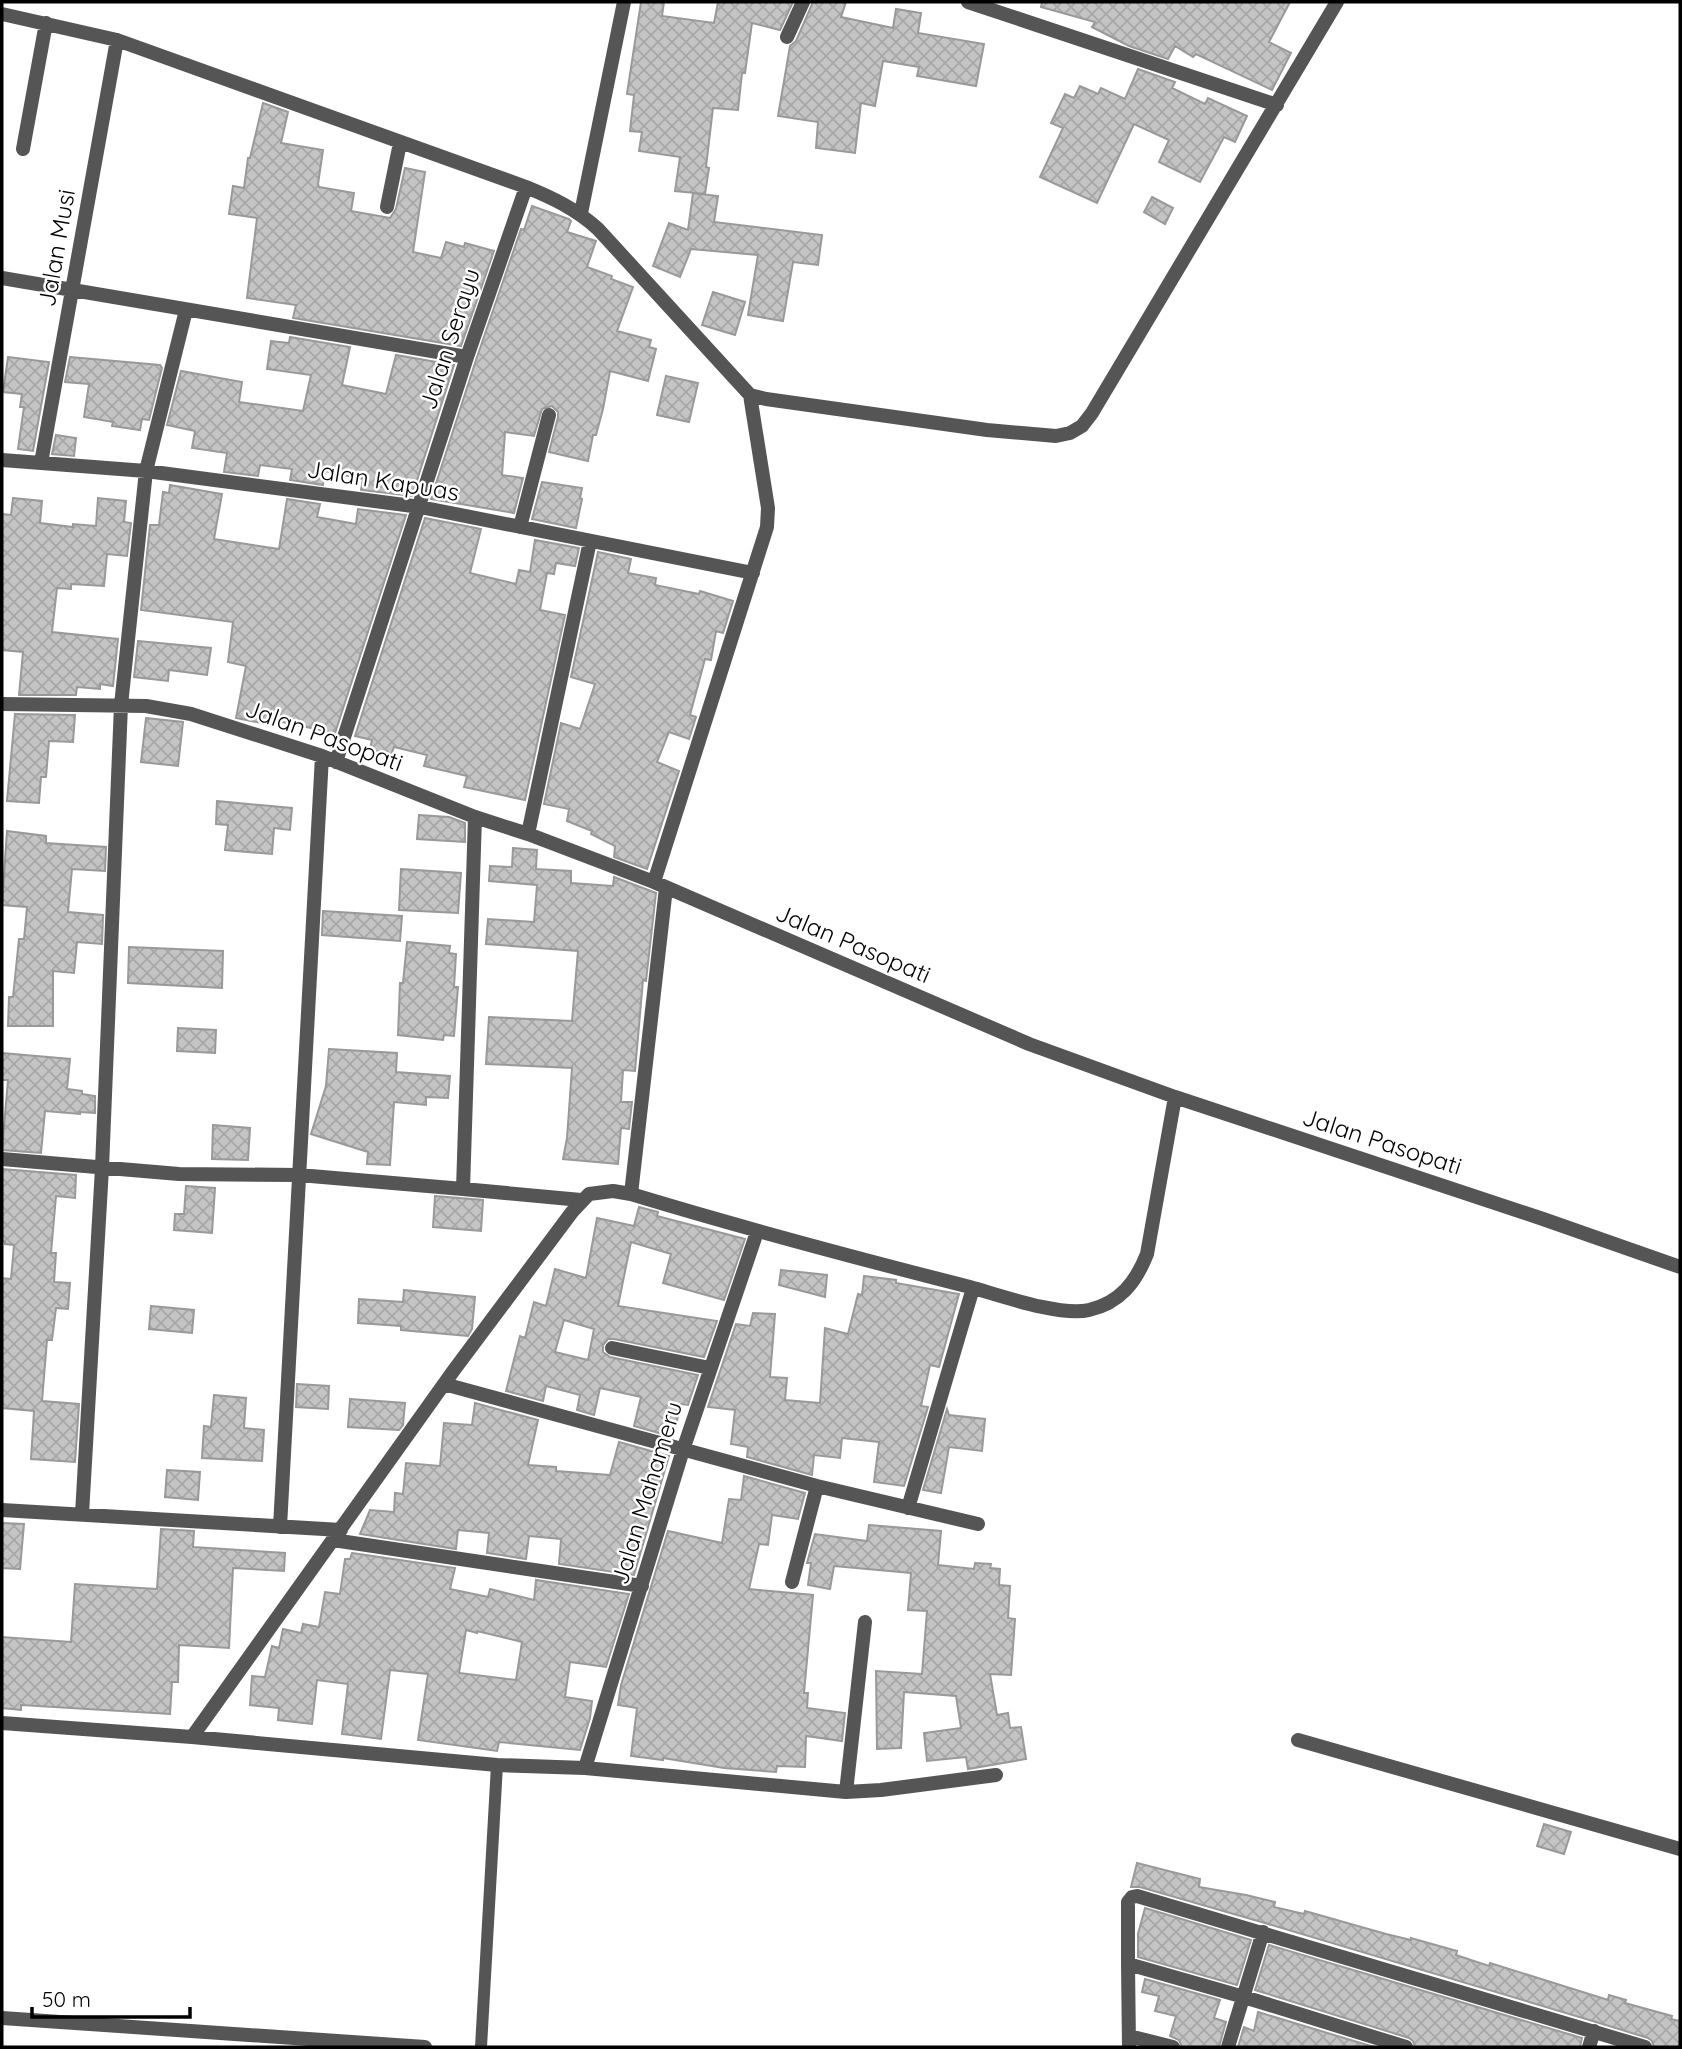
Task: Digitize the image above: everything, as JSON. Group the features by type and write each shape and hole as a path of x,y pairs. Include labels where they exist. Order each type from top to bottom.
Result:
{"street":[{"path":"580,213 624,2"},
{"path":"787,37 803,2"},
{"path":"968,2 1277,105"},
{"path":"750,395 988,430 1056,436 1070,433 1082,426 1338,2"},
{"path":"2,14 117,40 526,187 580,213 598,229 750,395 768,508 767,527 660,885 631,1194"},
{"path":"23,149 46,23"},
{"name":"Jalan Musi","path":"41,463 117,40"},
{"path":"387,207 400,143"},
{"name":"Jalan Serayu","path":"280,1527 299,1175 329,759 420,507 467,357 526,187"},
{"path":"2,278 467,357"},
{"path":"82,1514 102,1168 121,705 146,471 186,310"},
{"path":"520,527 549,415"},
{"name":"Jalan Kapuas","path":"2,460 146,471 420,507 753,573"},
{"path":"528,834 590,541"},
{"name":"Jalan Pasopati","path":"2,704 146,706 191,714 329,759 475,817 528,834 660,885 1029,1045 1680,1267"},
{"path":"463,1189 475,817"},
{"path":"192,1737 444,1384 581,1200 589,1194 613,1191 631,1194 757,1232 1057,1310 1087,1311 1110,1303 1127,1291 1147,1254 1175,1097"},
{"path":"2,1159 179,1174 299,1175 581,1200"},
{"name":"Jalan Mahameru","path":"584,1768 683,1450 757,1232"},
{"path":"908,1508 973,1288"},
{"path":"612,1348 710,1368"},
{"path":"444,1384 817,1486 978,1524"},
{"path":"792,1582 817,1486"},
{"path":"2,1510 280,1527 642,1586"},
{"path":"846,1792 866,1622"},
{"path":"2,1723 192,1737 497,1765 584,1768 846,1792 996,1775"},
{"path":"1298,1740 1680,1849"},
{"path":"1173,2047 1129,2042 1128,1902 1134,1896 1645,2047"},
{"path":"1228,2047 1263,1932"},
{"path":"1128,1964 1406,2047"},
{"path":"2,2018 425,2047"},
{"path":"1589,2047 1594,2031"}],"lane":[{"path":"481,2047 497,1765"}],"building":[{"path":"641,2 664,2 662,16 714,23 718,2 793,2 780,30 752,23 738,110 713,108 705,194 675,191 680,157 639,151 642,132 630,131 634,95 627,94"},
{"path":"813,2 846,2 841,17 893,28 896,9 921,13 918,33 984,44 976,86 917,76 919,67 883,61 875,106 861,103 855,153 816,148 818,122 778,116 790,46 796,41"},
{"path":"1042,2 1290,2 1269,42 1291,53 1272,90 1196,54 1193,57 1175,46 1168,59 1129,46 1092,27 1095,22 1041,7"},
{"path":"1138,69 1175,82 1172,88 1205,104 1208,98 1247,116 1235,142 1224,137 1200,182 1159,162 1169,140 1134,124 1097,203 1040,177 1063,128 1051,123 1065,94 1074,98 1080,86 1098,94 1101,88 1125,99"},
{"path":"263,103 288,112 281,143 323,150 319,187 354,193 351,211 390,218 396,209 405,168 425,172 413,252 441,258 446,242 464,247 465,243 494,251 461,346 293,318 296,305 247,298 257,218 229,214 233,186 244,188 248,158"},
{"path":"693,193 718,196 714,222 822,235 818,265 793,262 783,321 748,315 758,255 691,249 680,277 653,266 669,223 688,230"},
{"path":"1152,197 1173,208 1165,224 1144,212"},
{"path":"532,206 569,219 571,221 567,232 596,241 587,267 633,287 617,331 651,340 649,347 656,349 648,381 610,371 603,409 596,435 593,435 588,461 549,452 558,417 558,412 552,406 542,409 534,436 505,432 502,475 523,478 514,513 431,499 521,229 524,230"},
{"path":"713,292 745,302 735,335 702,325"},
{"path":"290,337 350,347 342,385 386,394 396,355 454,365 412,496 361,490 363,479 325,471 323,485 290,480 292,469 260,465 258,476 224,472 227,453 192,448 195,431 167,425 181,371 242,382 239,402 303,411 311,375 267,369 271,341 289,343"},
{"path":"8,357 49,362 33,451 18,449 24,407 20,407 22,394 3,392"},
{"path":"70,357 160,365 162,368 149,420 142,419 140,430 112,426 113,422 84,417 89,384 65,382"},
{"path":"666,376 698,383 689,422 657,415"},
{"path":"56,435 76,438 74,456 52,454"},
{"path":"542,482 582,488 576,528 532,519"},
{"path":"170,485 222,494 214,539 279,549 287,499 320,504 317,517 356,524 358,509 406,515 335,733 268,719 267,724 236,718 246,666 228,662 233,622 141,610 150,525 159,525 163,492 169,493"},
{"path":"13,498 42,501 40,523 73,527 73,524 96,526 98,498 126,501 124,522 131,523 127,556 107,554 104,586 71,584 71,589 57,588 52,632 118,639 113,686 100,684 100,689 77,687 76,695 19,695 23,652 2,650 2,514 11,515"},
{"path":"425,518 481,529 470,573 516,584 519,570 530,572 535,540 579,548 575,566 556,563 554,574 547,573 540,610 565,615 525,800 464,787 467,776 424,766 427,755 394,747 391,755 370,749 372,740 355,736"},
{"path":"598,552 631,559 628,573 656,578 655,585 699,594 700,591 733,601 723,633 716,631 711,660 705,659 690,715 696,717 689,739 669,732 657,762 679,771 647,869 614,857 615,846 591,834 592,831 567,821 569,809 544,804 561,723 580,729 595,684 571,677"},
{"path":"138,641 211,648 207,675 169,670 168,681 134,677"},
{"path":"15,714 75,715 73,742 49,741 46,777 41,777 39,803 7,801"},
{"path":"146,718 183,722 178,766 141,762"},
{"path":"217,801 292,808 290,830 274,828 272,854 225,850 228,825 216,824"},
{"path":"419,815 449,817 465,823 465,842 417,839"},
{"path":"7,831 46,836 46,843 106,847 105,871 72,869 68,912 103,915 102,944 77,942 74,973 53,971 53,1026 8,1026 9,997 13,997 19,939 24,939 27,907 2,905"},
{"path":"513,848 537,850 536,869 571,871 571,883 613,886 614,877 656,893 646,981 643,980 635,1071 623,1070 621,1102 632,1102 629,1129 621,1128 618,1164 563,1159 572,1068 486,1064 489,1017 572,1021 578,951 486,944 488,919 534,922 537,885 489,881 490,866 512,867"},
{"path":"401,869 461,873 458,913 399,910"},
{"path":"323,911 402,916 400,941 322,935"},
{"path":"407,942 450,946 449,953 456,954 454,987 458,987 454,1036 444,1035 443,1040 398,1035 400,983 403,983"},
{"path":"129,947 223,951 222,988 128,983"},
{"path":"178,1028 216,1030 215,1053 177,1051"},
{"path":"329,1049 397,1053 396,1072 450,1076 448,1098 426,1097 426,1105 394,1102 390,1165 367,1164 368,1152 311,1134 326,1086"},
{"path":"2,1053 70,1059 67,1089 95,1096 95,1113 45,1111 41,1153 2,1150 8,1080 2,1080"},
{"path":"213,1125 250,1128 248,1160 212,1159"},
{"path":"2,1169 76,1175 75,1198 56,1196 51,1253 56,1253 54,1282 70,1283 68,1309 56,1308 52,1340 47,1340 42,1401 79,1404 75,1462 31,1459 34,1411 2,1408 2,1278 11,1279 14,1245 2,1241"},
{"path":"186,1186 215,1188 212,1233 174,1230 175,1214 184,1214"},
{"path":"435,1196 483,1200 481,1231 433,1227"},
{"path":"639,1207 658,1212 657,1216 745,1239 724,1300 663,1283 671,1254 631,1242 618,1306 717,1321 704,1357 614,1339 608,1339 603,1345 603,1352 610,1357 698,1375 688,1405 681,1404 673,1437 634,1426 641,1397 600,1388 594,1415 577,1410 580,1395 546,1386 543,1401 506,1391 520,1336 525,1338 534,1302 546,1306 555,1269 586,1278 597,1218 634,1226","holes":["564,1320 594,1329 588,1360 555,1352"]},
{"path":"781,1270 827,1275 825,1297 779,1285"},
{"path":"864,1276 959,1294 939,1367 930,1365 921,1406 928,1407 904,1486 874,1482 879,1442 842,1438 840,1458 814,1455 812,1475 747,1457 748,1447 731,1444 735,1410 708,1407 736,1324 750,1326 753,1313 775,1314 770,1377 787,1378 785,1400 820,1403 825,1328 848,1334 858,1294 862,1295"},
{"path":"404,1290 475,1297 472,1329 468,1336 358,1323 359,1299 403,1302"},
{"path":"151,1306 194,1310 192,1333 149,1329"},
{"path":"297,1384 329,1386 328,1409 296,1407"},
{"path":"214,1395 246,1398 244,1428 264,1430 262,1461 202,1458 204,1426 211,1427"},
{"path":"350,1399 405,1403 403,1425 399,1430 348,1427"},
{"path":"475,1403 538,1420 528,1465 556,1467 556,1471 610,1475 619,1442 669,1456 634,1575 559,1564 561,1539 529,1536 526,1559 487,1553 489,1533 458,1530 456,1549 360,1534 370,1510 394,1512 395,1493 403,1494 406,1463 440,1466 444,1423 472,1425"},
{"path":"947,1409 949,1415 985,1419 982,1451 949,1447 941,1493 923,1490"},
{"path":"167,1470 200,1472 198,1500 165,1497"},
{"path":"744,1476 805,1493 798,1519 772,1515 768,1545 759,1544 749,1589 813,1595 804,1693 808,1693 807,1708 845,1713 842,1741 806,1736 805,1767 777,1766 776,1772 631,1756 637,1708 618,1705 621,1685 668,1531 722,1543 729,1499 741,1500"},
{"path":"2,1523 24,1524 20,1569 2,1568"},
{"path":"869,1525 941,1531 938,1565 974,1569 975,1563 991,1564 990,1568 1000,1569 999,1585 1010,1586 1008,1618 1015,1619 1011,1675 990,1674 997,1715 1008,1713 1010,1728 1021,1727 1026,1759 968,1769 966,1757 927,1761 924,1733 961,1728 956,1696 904,1692 901,1748 877,1749 876,1671 922,1674 927,1611 908,1610 911,1573 834,1566 830,1589 808,1585 811,1563 807,1563 815,1534 867,1541"},
{"path":"161,1529 194,1531 193,1547 285,1553 284,1571 233,1568 229,1648 179,1645 178,1682 172,1682 170,1714 21,1705 21,1710 2,1708 2,1637 71,1642 75,1584 157,1589"},
{"path":"352,1553 455,1568 450,1589 488,1597 490,1589 534,1600 536,1580 629,1594 606,1667 570,1662 565,1697 592,1701 590,1718 580,1750 499,1742 497,1751 418,1740 428,1674 390,1670 381,1739 342,1734 348,1684 317,1680 312,1724 278,1720 279,1708 250,1705 252,1676 265,1677 272,1646 279,1648 283,1629 301,1633 303,1624 319,1627 325,1592 340,1594 345,1559 350,1559","holes":["466,1630 522,1642 516,1680 459,1673"]},
{"path":"1544,1824 1571,1832 1564,1854 1537,1846"},
{"path":"1137,1863 1200,1879 1199,1887 1275,1902 1274,1907 1304,1914 1305,1911 1386,1934 1411,1938 1457,1951 1456,1955 1489,1966 1490,1963 1608,2000 1609,1995 1626,2000 1625,2003 1672,2016 1671,2019 1680,2021 1680,2047 1654,2047 1648,2038 1596,2022 1265,1923 1140,1887 1131,1887"},
{"path":"1145,1908 1251,1940 1237,1985 1138,1957 1138,1934"},
{"path":"1269,1945 1582,2038 1580,2047 1415,2047 1409,2038 1255,1990"},
{"path":"1145,1979 1220,2000 1214,2018 1226,2022 1219,2047 1182,2047 1179,2040 1170,2036 1176,2016 1155,2011 1159,1996 1142,1992"},
{"path":"1258,2012 1374,2047 1238,2047 1244,2027 1254,2031"}]}
